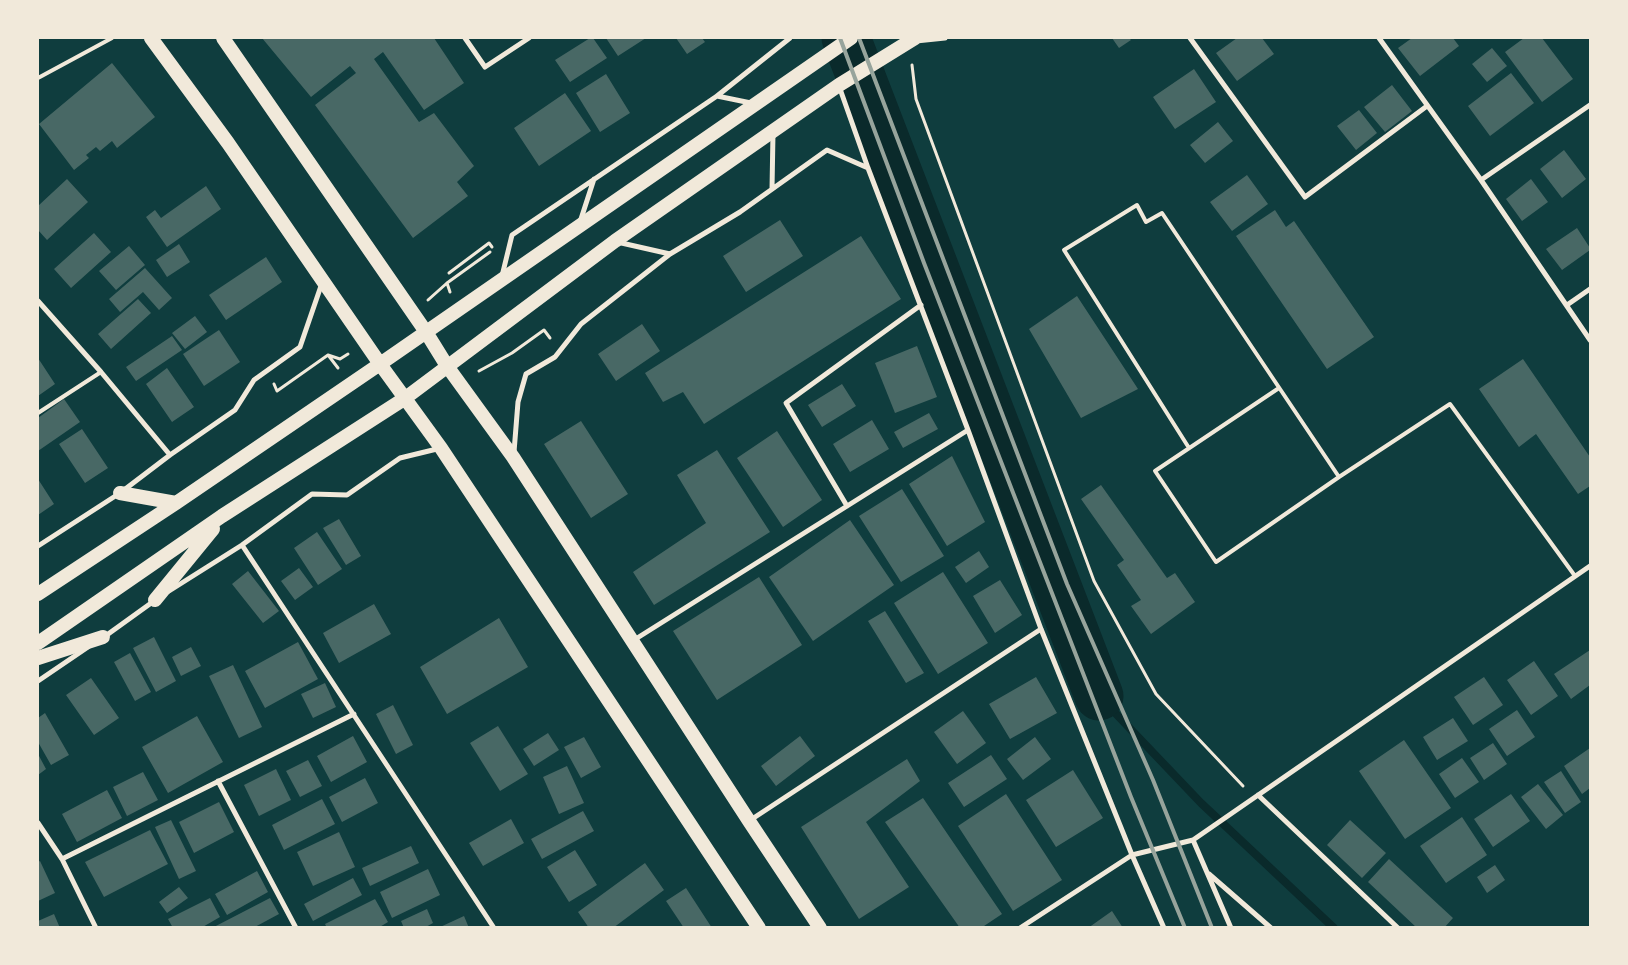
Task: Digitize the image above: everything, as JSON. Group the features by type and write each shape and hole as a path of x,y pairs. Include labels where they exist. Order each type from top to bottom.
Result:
{"highway":[{"path":"151,38 228,142 404,399 441,448 759,928"},
{"path":"223,38 426,332 447,366 513,457 820,928"},
{"path":"38,594 380,364 851,38"},
{"path":"38,643 222,516 404,399 614,241 773,130 912,40"},
{"path":"120,493 176,503"},
{"path":"155,600 222,516"},
{"path":"38,658 103,637"}],"street":[{"path":"465,38 485,67 529,38"},
{"path":"502,279 512,235 717,96 790,38"},
{"path":"912,40 945,38"},
{"path":"1190,38 1305,197 1428,106"},
{"path":"1379,38 1481,180 1590,340"},
{"path":"839,86 868,168 1042,629 1132,855 1164,928"},
{"path":"717,96 755,104"},
{"path":"1481,180 1590,105"},
{"path":"772,189 773,130"},
{"path":"513,457 518,402 526,374 555,357 581,324 670,254 740,212 827,150 868,168"},
{"path":"579,225 594,179"},
{"path":"614,241 670,254"},
{"path":"38,546 120,493 170,455 235,410 254,380 300,347 324,280"},
{"path":"1567,305 1590,288"},
{"path":"38,301 101,372 170,455"},
{"path":"847,506 786,404 921,305"},
{"path":"632,642 968,430"},
{"path":"38,682 155,600 242,545 312,494 347,495 400,458 441,448"},
{"path":"242,545 494,928"},
{"path":"1020,928 1132,855 1193,840 1590,566"},
{"path":"749,821 1042,629"},
{"path":"62,859 354,714"},
{"path":"218,781 296,928"},
{"path":"1256,796 1398,928"},
{"path":"38,823 62,859 96,928"},
{"path":"1193,840 1231,928"},
{"path":"1208,873 1272,928"}],"lane":[{"path":"38,78 112,38"},
{"path":"1189,448 1064,250 1138,205 1146,222 1162,213 1339,477"},
{"path":"38,413 101,372"},
{"path":"1279,388 1155,471 1216,562 1339,477 1450,404 1575,576"}],"path":[{"path":"912,40 916,99 1094,581 1156,694 1256,796"},
{"path":"447,283 493,250 489,243 449,272"},
{"path":"494,363 512,353 544,330 550,338 544,343"}],"building":[{"path":"262,38 434,38 464,83 424,110 383,52 374,59 419,122 434,113 474,166 457,182 468,196 413,238 315,105 356,73 350,66 311,97"},
{"path":"590,38 593,38 607,58 570,82 555,60"},
{"path":"606,38 646,38 618,56"},
{"path":"676,38 702,38 705,42 687,54"},
{"path":"1112,38 1129,38 1131,40 1119,48"},
{"path":"1237,38 1262,38 1274,54 1237,81 1216,53"},
{"path":"1412,38 1453,38 1459,46 1420,76 1398,48"},
{"path":"1524,38 1542,38 1573,79 1542,102 1505,52"},
{"path":"1492,48 1507,66 1487,82 1472,64"},
{"path":"112,63 155,117 117,148 112,141 100,151 96,147 86,155 89,158 74,170 39,124"},
{"path":"1194,69 1216,102 1175,129 1153,97"},
{"path":"1511,73 1534,103 1490,136 1468,106"},
{"path":"606,74 630,113 600,132 576,93"},
{"path":"1392,85 1412,111 1385,132 1364,107"},
{"path":"565,93 591,131 539,166 514,128"},
{"path":"1359,110 1377,133 1356,150 1337,126"},
{"path":"1218,122 1233,141 1205,163 1190,145"},
{"path":"1564,150 1586,179 1562,198 1540,169"},
{"path":"1247,175 1268,204 1232,231 1210,202"},
{"path":"67,179 88,202 47,240 38,230 38,206"},
{"path":"1531,179 1548,202 1522,221 1506,199"},
{"path":"206,186 221,209 167,247 146,217 155,210 161,218"},
{"path":"1275,210 1286,227 1294,221 1374,337 1327,369 1236,236"},
{"path":"780,220 803,256 746,292 723,256"},
{"path":"1577,228 1590,250 1562,270 1546,249"},
{"path":"94,233 111,252 71,288 54,269"},
{"path":"861,236 901,299 704,424 683,392 663,402 645,373"},
{"path":"179,244 190,262 167,277 156,260"},
{"path":"129,246 145,265 116,290 99,271"},
{"path":"266,257 282,282 226,320 209,295"},
{"path":"145,268 172,298 159,310 143,292 120,312 109,299"},
{"path":"1077,296 1138,389 1081,418 1029,329"},
{"path":"138,299 151,313 111,349 98,334"},
{"path":"195,316 207,332 185,349 172,333"},
{"path":"642,324 660,351 616,381 598,354"},
{"path":"219,330 240,362 204,386 183,354"},
{"path":"172,336 182,350 136,381 126,367"},
{"path":"917,346 937,397 895,413 875,363"},
{"path":"38,358 55,384 38,396"},
{"path":"1523,359 1590,457 1590,486 1578,494 1536,434 1519,447 1479,389"},
{"path":"167,368 194,407 172,422 146,384"},
{"path":"842,384 856,406 822,427 808,405"},
{"path":"64,399 80,422 38,451 38,418"},
{"path":"929,413 938,429 903,448 894,432"},
{"path":"872,420 889,449 850,472 833,444"},
{"path":"581,421 628,494 591,518 544,444"},
{"path":"82,429 108,468 85,483 59,444"},
{"path":"777,431 822,500 783,527 737,458"},
{"path":"717,450 770,532 654,605 633,572 706,523 677,475"},
{"path":"952,456 985,522 947,546 909,484"},
{"path":"38,479 54,504 38,515"},
{"path":"1101,485 1167,578 1175,573 1195,602 1151,634 1131,606 1141,600 1117,565 1124,560 1081,499"},
{"path":"902,489 944,556 901,582 859,516"},
{"path":"339,519 361,556 346,565 323,528"},
{"path":"850,520 894,585 813,641 769,577"},
{"path":"317,532 342,569 318,585 294,548"},
{"path":"979,551 989,567 966,583 955,567"},
{"path":"299,568 313,587 295,600 281,581"},
{"path":"248,571 279,611 263,623 232,584"},
{"path":"943,572 988,643 938,674 894,603"},
{"path":"759,577 802,645 717,700 673,631"},
{"path":"1000,580 1022,615 995,633 973,596"},
{"path":"374,604 391,634 339,663 323,633"},
{"path":"885,611 924,673 906,683 868,621"},
{"path":"499,618 528,667 447,714 420,667"},
{"path":"154,637 176,681 156,692 133,648"},
{"path":"298,642 318,679 265,708 245,671"},
{"path":"191,647 201,666 181,676 172,657"},
{"path":"1590,650 1590,685 1571,699 1554,674"},
{"path":"130,653 151,692 135,701 114,662"},
{"path":"1534,661 1558,696 1531,715 1507,680"},
{"path":"233,665 262,727 239,738 209,676"},
{"path":"1036,677 1057,713 1010,739 989,704"},
{"path":"1484,677 1503,705 1473,725 1454,697"},
{"path":"91,678 119,718 94,735 66,695"},
{"path":"325,683 336,707 313,718 301,694"},
{"path":"393,705 413,745 396,754 376,714"},
{"path":"1517,710 1535,737 1507,756 1489,729"},
{"path":"963,711 986,743 957,764 934,732"},
{"path":"45,713 69,755 51,765 38,742 38,718"},
{"path":"197,716 223,762 168,793 142,747"},
{"path":"1453,718 1468,741 1437,760 1423,737"},
{"path":"498,726 528,774 500,791 470,743"},
{"path":"548,733 559,750 534,766 523,749"},
{"path":"353,736 367,762 331,782 317,756"},
{"path":"800,736 815,756 776,786 761,766"},
{"path":"584,737 601,767 581,778 564,747"},
{"path":"1035,737 1051,759 1023,780 1007,759"},
{"path":"1404,740 1451,808 1405,839 1359,771"},
{"path":"1493,743 1507,764 1484,780 1470,758"},
{"path":"1590,748 1590,788 1582,794 1564,766"},
{"path":"38,754 46,769 38,775"},
{"path":"991,755 1007,779 964,807 948,783"},
{"path":"1462,758 1479,782 1455,798 1439,774"},
{"path":"907,759 920,781 866,822 909,887 859,919 801,827"},
{"path":"308,760 322,786 300,797 286,771"},
{"path":"567,766 584,803 559,814 543,777"},
{"path":"276,769 291,800 259,816 244,785"},
{"path":"1073,770 1103,818 1056,847 1026,800"},
{"path":"1561,771 1581,802 1565,813 1544,782"},
{"path":"143,772 158,800 127,816 113,787"},
{"path":"365,778 378,803 342,822 329,797"},
{"path":"1538,784 1563,815 1546,829 1521,797"},
{"path":"107,790 122,818 77,842 62,814"},
{"path":"1006,794 1062,880 1013,911 958,826"},
{"path":"1511,794 1530,821 1493,847 1474,819"},
{"path":"923,798 1002,914 981,928 960,928 885,822"},
{"path":"322,799 335,824 284,850 272,825"},
{"path":"219,802 234,832 194,853 179,822"},
{"path":"583,811 594,831 542,859 531,839"},
{"path":"1462,817 1487,855 1446,883 1420,846"},
{"path":"511,819 524,843 483,866 469,843"},
{"path":"171,820 196,871 179,879 155,827"},
{"path":"1350,820 1386,853 1362,878 1327,845"},
{"path":"150,830 168,864 104,897 85,862"},
{"path":"339,832 355,867 313,886 297,852"},
{"path":"411,846 419,863 370,886 362,868"},
{"path":"575,850 597,885 569,902 547,867"},
{"path":"1389,859 1453,918 1444,928 1417,928 1368,882"},
{"path":"40,861 55,893 38,901 38,862"},
{"path":"645,863 664,890 613,928 589,928 578,912"},
{"path":"1495,865 1505,880 1487,893 1477,877"},
{"path":"428,869 440,895 392,918 380,892"},
{"path":"257,871 268,892 227,915 215,894"},
{"path":"353,878 362,895 313,921 304,904"},
{"path":"179,887 188,898 167,913 159,902"},
{"path":"686,888 712,928 684,928 666,901"},
{"path":"210,898 220,917 201,928 173,928 168,919"},
{"path":"270,898 279,914 253,928 212,928"},
{"path":"375,899 388,922 378,928 327,928 325,924"},
{"path":"427,909 433,923 424,928 404,928 401,921"},
{"path":"1112,911 1123,928 1088,928"},
{"path":"54,914 60,928 39,928 38,921"},
{"path":"464,916 469,928 438,928"}],"waterway":[{"path":"846,38 1099,696"},
{"path":"1099,696 1201,803 1334,928"}],"railway":[{"path":"840,38 924,263 1131,797 1185,928"},
{"path":"859,38 1067,584 1153,780 1212,928"}]}
